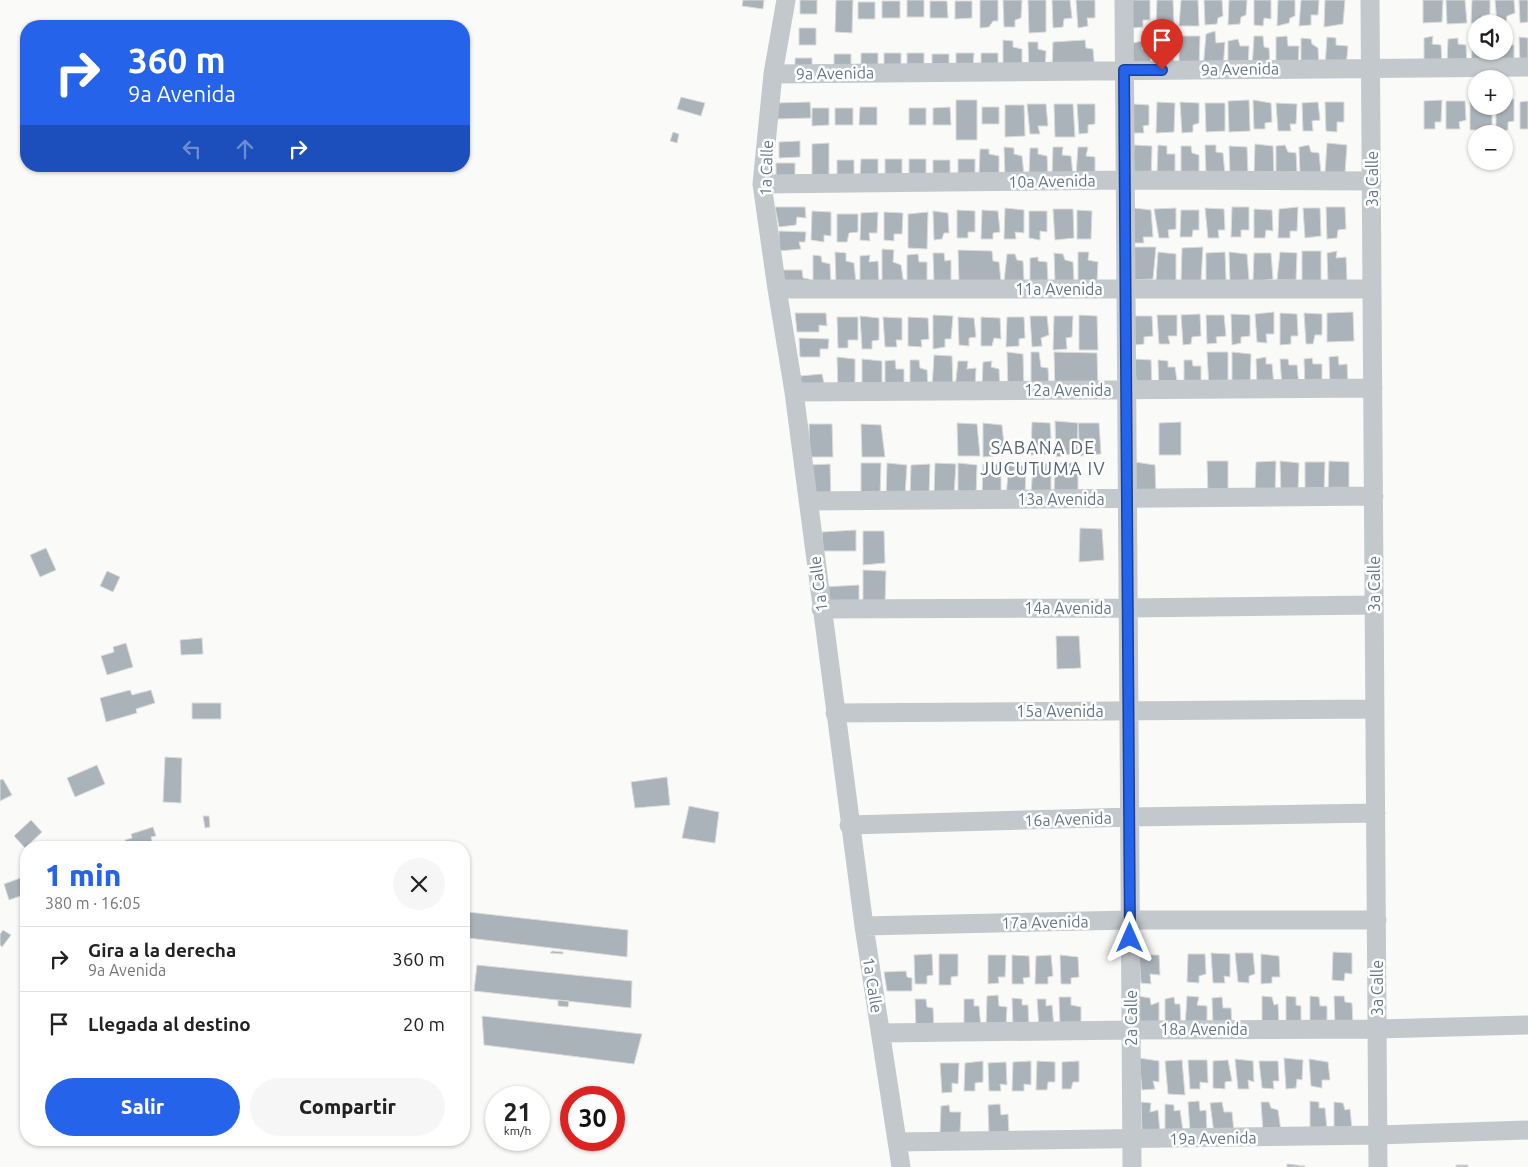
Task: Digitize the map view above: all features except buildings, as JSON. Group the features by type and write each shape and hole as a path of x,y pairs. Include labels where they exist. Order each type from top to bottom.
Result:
{"street":[{"name":"1a Calle","path":"786,0 773,74 762,184 776,289 794,392 864,926 901,1167"},
{"name":"2a Calle","path":"1124,0 1132,1167"},
{"name":"3a Calle","path":"1370,0 1378,1167"},
{"name":"9a Avenida","path":"773,74 1528,67"},
{"name":"10a Avenida","path":"762,184 1125,180 1372,181"},
{"name":"11a Avenida","path":"776,289 1372,289"},
{"name":"12a Avenida","path":"794,392 1373,388"},
{"name":"13a Avenida","path":"808,501 1374,496"},
{"name":"14a Avenida","path":"821,609 1374,605"},
{"name":"15a Avenida","path":"835,713 1375,709"},
{"name":"16a Avenida","path":"850,825 1376,814"},
{"name":"17a Avenida","path":"864,926 1130,920 1377,920"},
{"name":"18a Avenida","path":"881,1033 1378,1029 1528,1025"},
{"name":"19a Avenida","path":"897,1142 1378,1135 1528,1130"}],"district":[{"name":"SABANA DE JUCUTUMA IV","path":"1043,458"}],"route":[{"path":"1130,938 1124,70 1162,70"}]}
